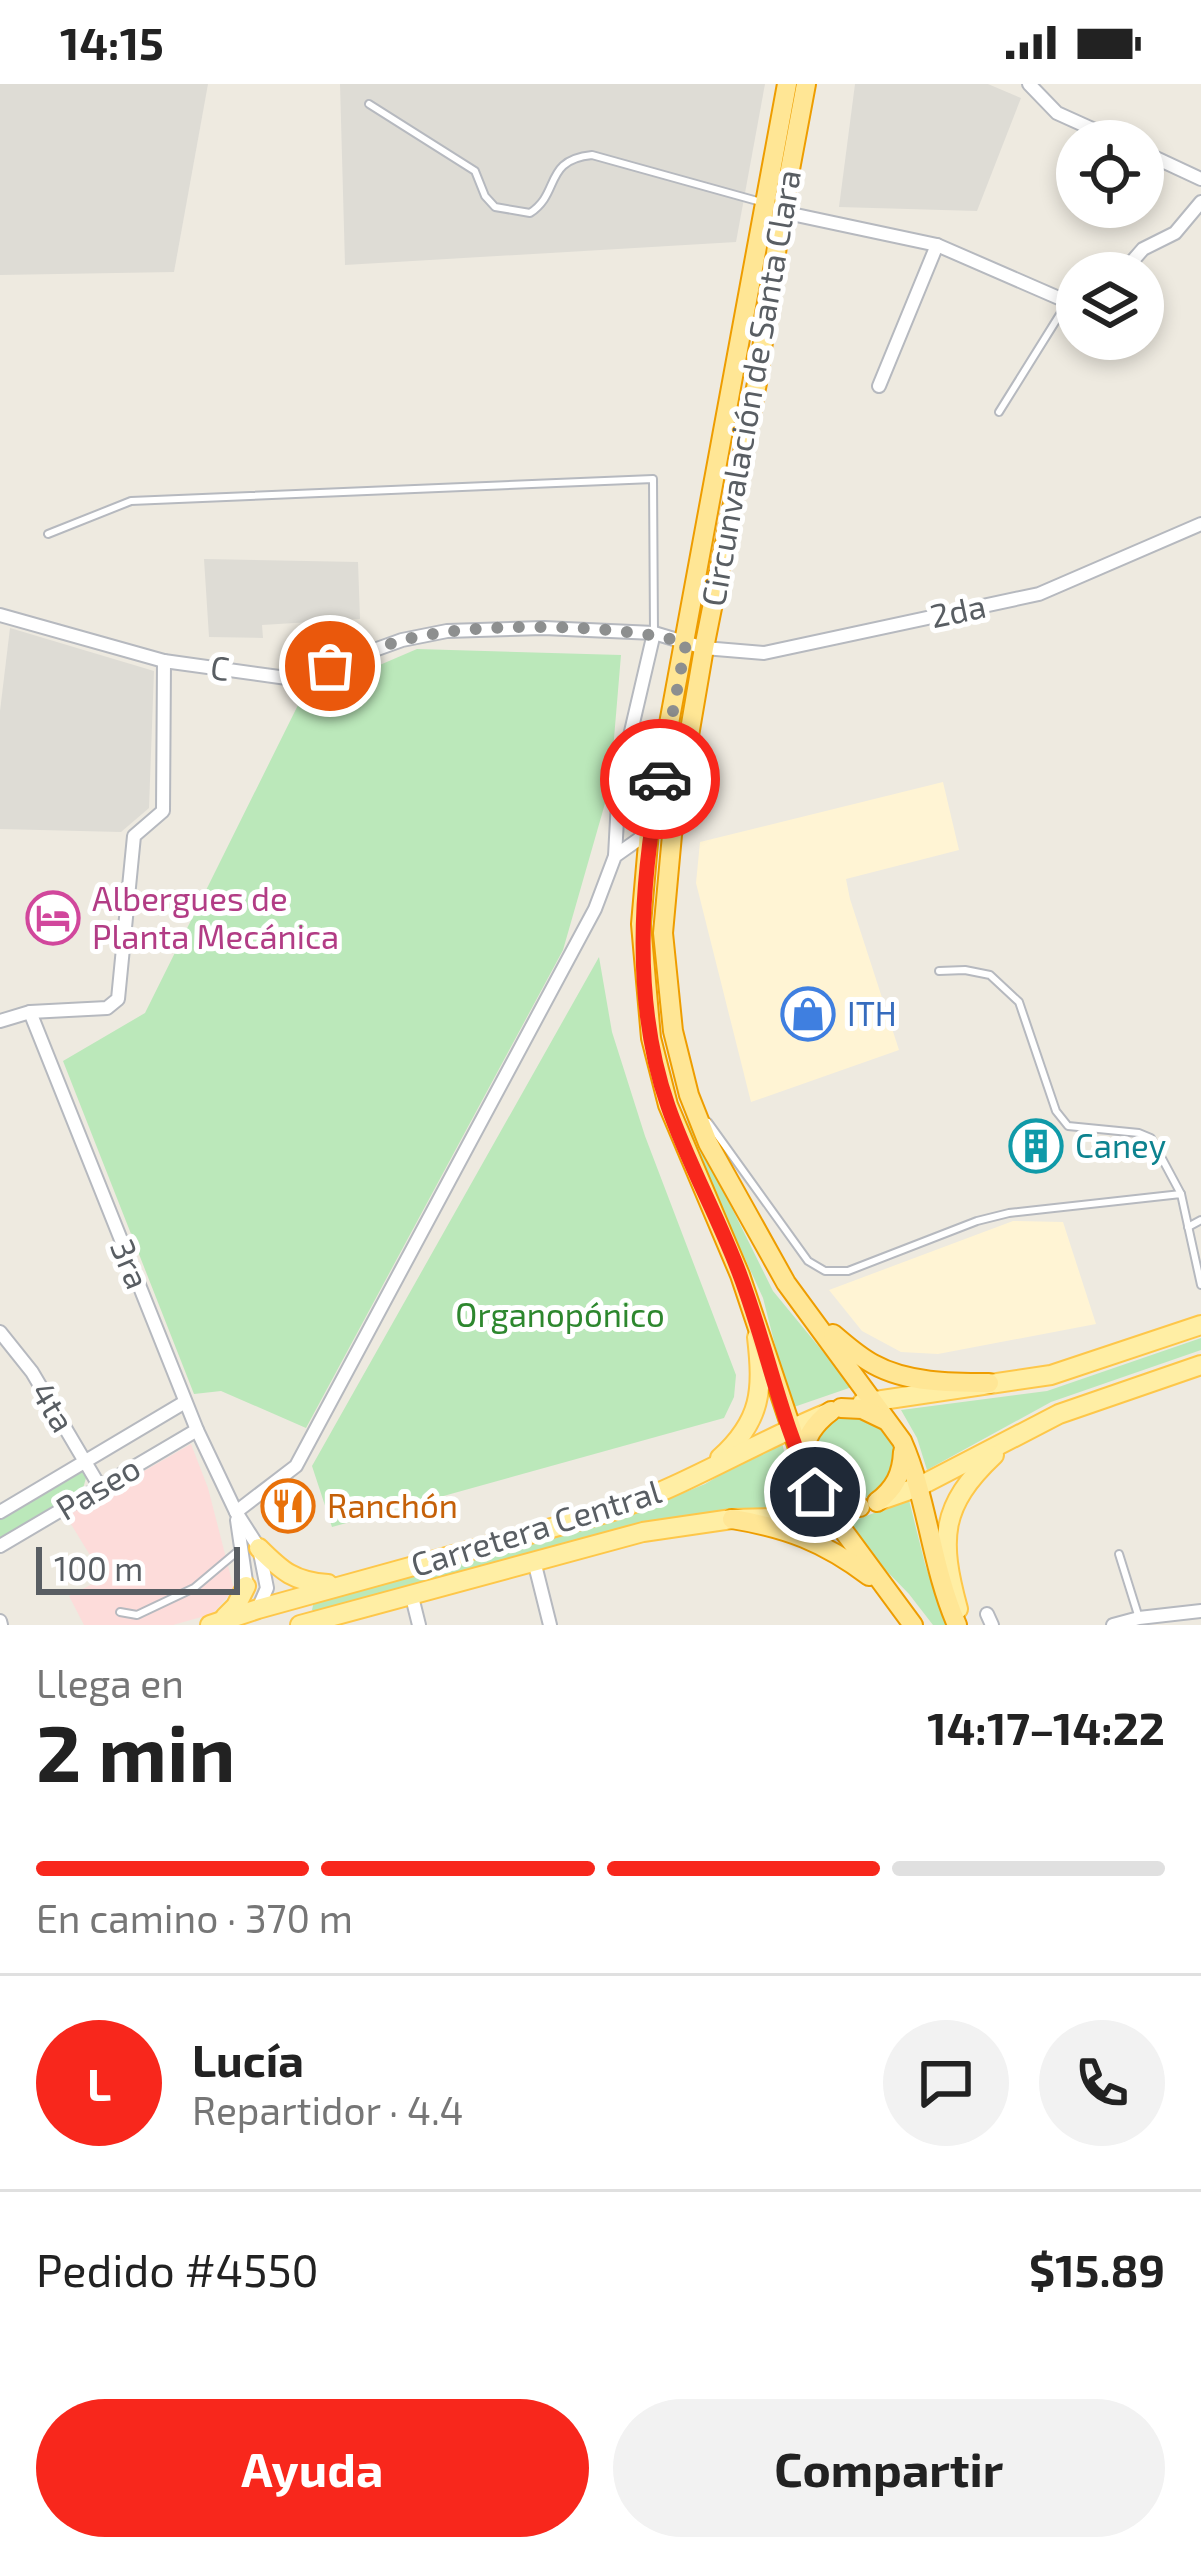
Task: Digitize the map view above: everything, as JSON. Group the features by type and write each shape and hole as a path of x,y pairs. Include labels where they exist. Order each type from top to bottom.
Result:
{"highway":[{"name":"Circunvalación de Santa Clara","path":"787,84 773,207 695,645 672,835 663,933 673,1031 689,1096 708,1143 786,1282 899,1436 960,1625"},
{"name":"Circunvalación de Santa Clara","path":"773,207 806,84"},
{"name":"Circunvalación de Santa Clara","path":"695,645 649,832 641,923 651,1038 668,1105 740,1275 806,1474 913,1625"},
{"path":"812,1318 885,1369 917,1378 989,1383"},
{"path":"836,1410 872,1412 899,1436 900,1475 894,1486 869,1504 840,1505 814,1487 806,1474 807,1437 821,1419 836,1410"},
{"path":"732,1519 801,1535 847,1559 889,1590"}],"main road":[{"path":"662,1493 723,1456 752,1420 761,1381 755,1320"},
{"name":"Carretera Central","path":"212,1624 259,1617 345,1585 613,1511 662,1493 836,1410 1051,1375 1201,1325"},
{"name":"Carretera Central","path":"300,1625 643,1532 732,1519 810,1517 869,1504 918,1487 1059,1414 1201,1365"},
{"path":"960,1625 947,1545 952,1507 974,1474 1013,1437"},
{"path":"250,1548 307,1582 345,1585"},
{"path":"212,1624 236,1606 246,1586"}],"street":[{"path":"1029,84 1057,113 1072,120"},
{"path":"1164,162 1201,179"},
{"path":"1140,252 1175,233 1201,202"},
{"path":"773,207 937,245 1056,295"},
{"path":"879,386 937,245"},
{"name":"2da","path":"654,633 695,645 764,653 1039,594 1201,524"},
{"name":"C","path":"0,615 164,661 294,679 402,640 447,631 544,628 654,633"},
{"path":"236,1512 296,1466 595,909 615,856 619,783 654,633"},
{"path":"0,1021 30,1012 107,1008 118,999 134,836 164,811 164,661"},
{"path":"615,856 649,832"},
{"name":"3ra","path":"30,1012 185,1402 250,1548 246,1586 259,1617"},
{"name":"4ta","path":"0,1332 32,1372 100,1486"},
{"name":"Paseo","path":"0,1512 185,1402"},
{"name":"Paseo","path":"0,1546 197,1430"},
{"path":"250,1548 266,1588 259,1617"},
{"path":"534,1561 550,1625"},
{"path":"412,1597 419,1625"},
{"path":"1113,1625 1201,1611"}],"lane":[{"path":"369,104 475,171 484,196 495,207 530,213 543,205 560,166 575,157 592,155 773,207"},
{"path":"999,412 1056,326"},
{"path":"48,534 131,501 653,479 654,633"},
{"path":"939,971 990,976 1019,1001 1056,1111 1067,1126 1151,1138 1181,1195 1201,1285"},
{"path":"689,1096 808,1261 825,1271 848,1271 976,1221 1009,1213 1181,1195"},
{"path":"1188,1227 1201,1220"},
{"path":"120,1612 137,1616 194,1588 250,1548"},
{"path":"1119,1554 1139,1618"}],"shaded area":[{"path":"0,84 208,84 174,272 0,275"},
{"path":"340,84 765,84 736,242 345,265"},
{"path":"855,84 988,84 1021,98 977,211 839,207"},
{"path":"204,559 358,562 360,619 262,625 263,638 209,637"},
{"path":"10,628 154,671 149,808 121,832 0,829 0,711"},
{"path":"943,782 959,850 846,879 899,1050 751,1102 696,883 700,842"},
{"path":"1013,1221 1063,1222 1096,1324 938,1354 901,1352 862,1331 829,1290"},
{"path":"191,1444 208,1488 234,1589 212,1614 173,1625 84,1625 69,1596 104,1578 66,1516"}],"green space":[{"path":"417,649 621,655 610,786 563,950 306,1428 221,1391 194,1394 63,1061 145,1013 305,691"},
{"name":"Organopónico","path":"599,957 612,1032 645,1136 736,1375 734,1397 724,1418 332,1527 312,1466"},
{"path":"685,1113 773,1291 852,1387 791,1408 763,1298 694,1147"},
{"path":"1201,1338 1201,1350 1051,1402 927,1470 901,1410 1047,1391"},
{"path":"853,1416 883,1428 895,1458 883,1488 853,1500 823,1488 811,1458 823,1428"},
{"path":"781,1439 789,1470 811,1507 741,1509 644,1522 317,1613 312,1610 314,1601 642,1510 705,1484"},
{"path":"82,1472 86,1478 82,1492 0,1540 0,1517"},
{"path":"909,1500 946,1625 933,1625 842,1525"}],"way so far":[{"path":"330,666 402,640 447,631 544,628 654,633 686,643 660,779"}],"place":[{"name":"Albergues de Planta Mecánica","path":"53,918"},
{"name":"ITH","path":"808,1014"},
{"name":"Caney","path":"1036,1146"},
{"name":"Ranchón","path":"288,1506"}],"route":[{"path":"660,779 649,832 641,923 651,1038 668,1105 740,1275 815,1492"}]}
